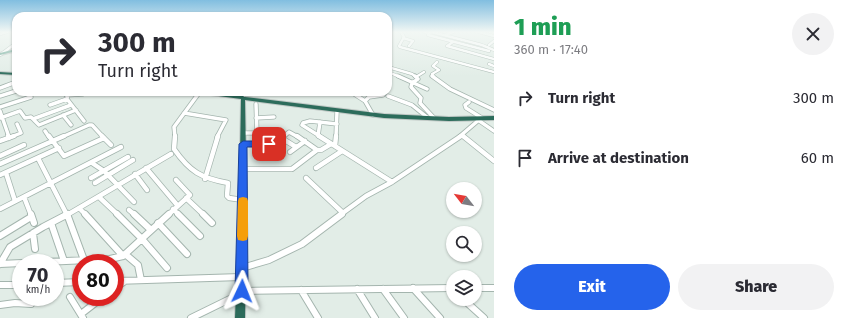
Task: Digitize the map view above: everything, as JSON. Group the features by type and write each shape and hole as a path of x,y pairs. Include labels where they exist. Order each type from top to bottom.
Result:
{"highway":[{"path":"0,73 12,73"},
{"path":"240,318 242,292 243,96 283,104 373,115 431,118 494,118"}],"main road":[{"path":"0,55 12,51"}],"street":[{"path":"0,55 11,47"},
{"path":"403,47 494,71"},
{"path":"450,47 493,60"},
{"path":"472,47 485,50"},
{"path":"454,48 485,50 490,47"},
{"path":"490,47 494,50"},
{"path":"490,47 493,60"},
{"path":"483,58 493,60"},
{"path":"437,62 434,66 440,70 432,74 432,76 450,89 494,110"},
{"path":"489,64 494,66"},
{"path":"392,71 405,72 416,76 424,72"},
{"path":"392,73 427,89"},
{"path":"412,83 418,80 416,76"},
{"path":"412,83 412,89 421,98 420,104 431,118"},
{"path":"0,88 12,84"},
{"path":"0,96 12,92"},
{"path":"0,107 31,97 30,96"},
{"path":"50,104 65,96"},
{"path":"67,96 71,104 84,121"},
{"path":"198,96 173,129 175,134 174,149 187,166 205,179 228,183 227,198 243,200"},
{"path":"357,96 365,101 373,115"},
{"path":"365,101 368,97 373,96"},
{"path":"388,96 412,105 431,118"},
{"path":"469,102 465,105 466,108 494,131"},
{"path":"33,119 71,104"},
{"path":"256,104 257,133"},
{"path":"1,117 20,112 25,118 31,117 39,125 76,110"},
{"path":"0,111 9,138"},
{"path":"333,145 337,124 337,111"},
{"path":"184,113 224,118 226,120 216,139 205,179"},
{"path":"63,115 71,125"},
{"path":"256,118 274,117"},
{"path":"242,268 269,260 302,244 366,196 392,182 462,135 480,119"},
{"path":"337,124 308,121 302,125 392,182"},
{"path":"318,136 320,122"},
{"path":"0,141 22,133 17,124"},
{"path":"0,164 52,140 91,125 111,145"},
{"path":"45,131 65,156 104,138"},
{"path":"282,138 291,132 317,150"},
{"path":"243,133 275,133 296,147"},
{"path":"462,135 493,158"},
{"path":"290,152 305,141"},
{"path":"243,144 264,144"},
{"path":"0,156 24,145"},
{"path":"243,169 292,169 317,150 333,145"},
{"path":"0,209 121,147"},
{"path":"0,175 59,148"},
{"path":"316,168 342,151"},
{"path":"0,264 9,248 171,154"},
{"path":"91,178 128,157"},
{"path":"38,158 67,215 82,254"},
{"path":"95,183 133,160"},
{"path":"92,163 104,171 134,202"},
{"path":"146,168 200,236"},
{"path":"6,173 15,201"},
{"path":"135,174 147,190"},
{"path":"306,178 343,212"},
{"path":"124,254 190,195 190,193 176,180"},
{"path":"24,197 34,223"},
{"path":"99,197 142,239 167,268"},
{"path":"186,198 212,223"},
{"path":"79,208 124,254 138,266 141,280"},
{"path":"129,210 151,230"},
{"path":"0,236 31,217"},
{"path":"51,223 62,254"},
{"path":"158,223 187,254"},
{"path":"33,233 35,249"},
{"path":"64,261 72,261"},
{"path":"0,264 12,263"},
{"path":"125,281 242,277"},
{"path":"0,285 12,285"},
{"path":"383,288 404,318"},
{"path":"191,318 204,315 242,292 383,288 446,289"},
{"path":"413,288 440,318"},
{"path":"482,288 494,288"},
{"path":"357,289 375,318"},
{"path":"301,290 318,318"},
{"path":"70,297 82,316 93,306"},
{"path":"0,305 12,303"},
{"path":"471,306 484,318"}],"slow traffic":[{"path":"243,201 243,236"}],"route":[{"path":"242,291 243,144 269,144"}]}
